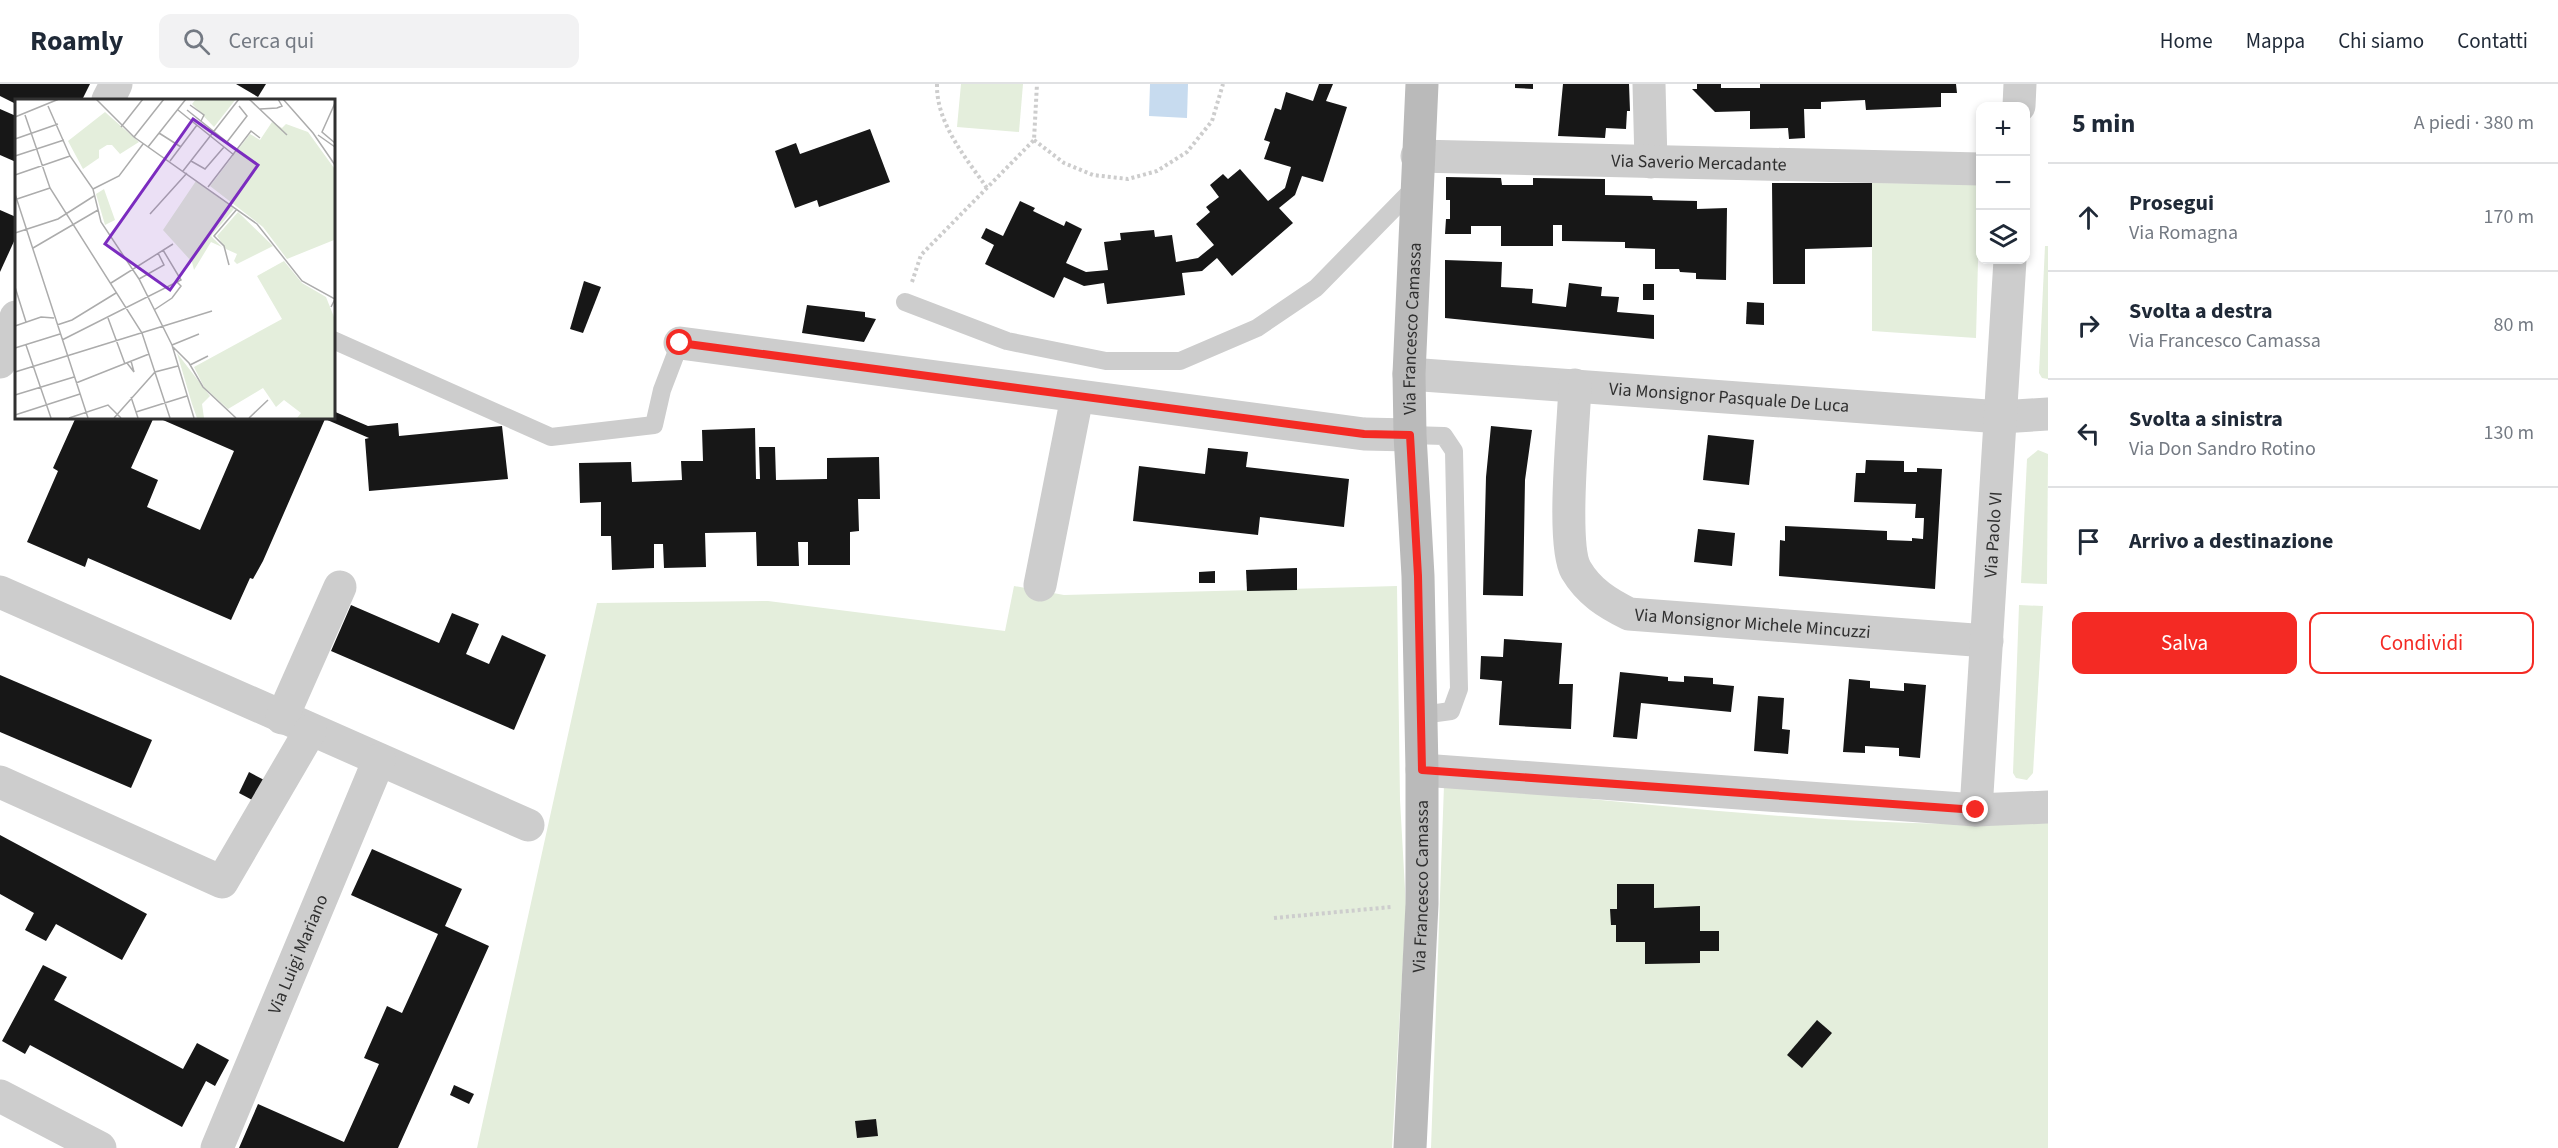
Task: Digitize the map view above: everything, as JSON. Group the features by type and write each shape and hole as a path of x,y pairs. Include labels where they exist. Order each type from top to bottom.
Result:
{"street":[{"path":"108,99 116,84"},
{"name":"Via Francesco Camassa","path":"1410,1148 1422,904 1422,715 1409,374 1422,84"},
{"path":"1649,84 1651,162"},
{"path":"2019,102 2020,84"},
{"name":"Via Saverio Mercadante","path":"1417,171 1651,162 1976,169"},
{"name":"Via Paolo VI","path":"1976,810 2010,264"},
{"path":"0,362 15,320"},
{"path":"680,343 1364,434 1410,435"},
{"name":"Via Monsignor Pasquale De Luca","path":"1409,374 2001,417 2048,414"},
{"name":"Via Monsignor Michele Mincuzzi","path":"1575,386 1569,541 1575,569 1598,598 1629,614 1987,641"},
{"path":"1040,585 1077,397"},
{"path":"0,782 222,882 296,725 340,587"},
{"path":"0,592 296,725 528,825"},
{"name":"Via Luigi Mariano","path":"217,1148 379,760"},
{"path":"1422,770 1976,810 2048,807"},
{"path":"0,1096 99,1148"}],"lane":[{"path":"904,302 1007,341 1106,361 1180,361 1257,328 1316,288 1417,171"},
{"path":"334,340 551,437 654,425 662,390 680,343"},
{"path":"1410,435 1444,436 1454,451 1459,689 1451,711 1422,715"}],"path":[{"path":"937,84 937,97 955,142 987,188"},
{"path":"904,302 921,255 1034,140 1037,84"},
{"path":"1034,140 1065,163 1093,175 1128,179 1157,171 1187,152 1212,121 1223,84"},
{"path":"1275,918 1422,904"}],"green space":[{"path":"961,84 1023,84 1019,132 957,127"},
{"path":"1872,183 1976,184 1976,264 1978,264 1976,338 1872,331"},
{"path":"2045,246 2048,246 2048,379 2042,378 2039,373"},
{"path":"2038,450 2048,454 2047,584 2021,583 2027,459"},
{"path":"1014,586 1064,595 1397,586 1400,800 1406,907 1392,1148 477,1148 597,603 768,601 1005,631"},
{"path":"2019,605 2043,606 2033,773 2027,780 2016,778 2013,773"},
{"path":"1444,785 1821,819 1897,823 2048,823 2048,1148 1431,1148"}],"water":[{"path":"1150,84 1188,84 1187,118 1149,116"}],"building":[{"path":"0,84 90,84 82,99 15,99 15,104 0,96"},
{"path":"236,84 266,84 258,97"},
{"path":"1319,84 1333,84 1326,101 1347,107 1323,182 1302,176 1295,195 1279,208 1293,223 1232,276 1217,258 1202,271 1182,273 1185,295 1107,304 1104,283 1084,286 1064,277 1054,298 985,264 994,245 981,238 986,228 1003,236 1020,201 1035,208 1033,211 1064,226 1066,221 1082,229 1066,263 1086,272 1108,270 1104,242 1121,240 1120,233 1154,230 1155,237 1172,235 1176,262 1198,258 1214,245 1196,224 1210,212 1206,207 1219,197 1210,185 1223,174 1228,179 1240,169 1268,201 1285,188 1291,167 1264,159 1270,142 1264,140 1275,108 1281,110 1286,92 1313,101"},
{"path":"1515,84 1533,84 1533,89 1515,88"},
{"path":"1563,84 1629,84 1630,111 1627,111 1626,129 1606,128 1605,138 1558,136"},
{"path":"1697,84 1721,84 1721,88 1760,88 1760,84 1956,84 1957,93 1941,93 1941,107 1866,110 1865,100 1821,102 1821,109 1804,109 1805,138 1789,139 1788,128 1750,129 1750,111 1715,112 1692,89 1697,89"},
{"path":"0,109 15,116 15,162 0,155"},
{"path":"870,129 890,182 819,207 817,200 795,208 775,151 796,143 800,154"},
{"path":"1446,177 1501,178 1502,185 1533,185 1533,178 1605,179 1605,195 1652,196 1653,200 1697,201 1697,209 1727,208 1726,280 1696,279 1696,273 1680,272 1679,269 1655,269 1655,249 1625,248 1625,242 1562,241 1562,225 1553,225 1553,246 1501,246 1501,226 1471,226 1471,234 1445,234 1446,219 1450,219 1450,200 1446,200"},
{"path":"1772,183 1872,183 1872,247 1805,249 1805,284 1773,284"},
{"path":"0,210 15,217 15,239 0,272"},
{"path":"1445,260 1502,262 1501,287 1533,289 1532,303 1566,307 1569,283 1602,287 1601,296 1619,297 1617,312 1654,315 1654,339 1445,318"},
{"path":"584,281 601,287 583,333 570,329"},
{"path":"1643,284 1654,284 1654,300 1643,300"},
{"path":"1747,302 1764,303 1764,325 1746,324"},
{"path":"807,305 865,312 865,317 876,319 864,342 802,333"},
{"path":"334,411 368,426 398,423 399,436 502,426 508,479 369,491 365,439 369,438 325,419 263,561 253,579 250,578 231,620 88,558 85,567 27,542 58,471 53,468 76,418 154,418 131,468 158,480 147,507 200,530 234,451 158,418 334,418"},
{"path":"1491,426 1532,430 1525,480 1523,596 1483,595 1486,477"},
{"path":"755,428 756,479 760,479 759,447 775,447 776,480 827,479 827,458 879,457 880,499 858,499 859,531 850,532 850,565 808,565 808,542 798,542 799,566 757,566 756,532 705,533 706,567 664,568 663,544 654,544 654,568 612,570 611,536 601,536 601,502 580,503 579,463 631,462 632,482 682,480 681,461 703,461 702,430"},
{"path":"1708,435 1754,440 1749,485 1703,480"},
{"path":"1208,448 1248,452 1246,467 1349,479 1344,527 1260,517 1258,535 1133,521 1139,466 1205,474"},
{"path":"1866,460 1904,461 1904,472 1917,472 1917,468 1942,469 1935,589 1779,576 1780,540 1785,541 1785,526 1887,531 1887,540 1923,539 1924,518 1915,518 1916,504 1854,502 1856,473 1865,473"},
{"path":"1698,529 1735,533 1732,566 1694,562"},
{"path":"1297,568 1297,590 1247,591 1246,570"},
{"path":"1215,571 1215,583 1199,583 1199,572"},
{"path":"351,605 439,643 452,613 479,624 466,654 489,664 502,635 546,655 514,730 331,651"},
{"path":"1504,639 1562,643 1559,684 1573,684 1571,729 1499,725 1502,681 1480,679 1481,656 1503,657"},
{"path":"1620,672 1668,677 1668,681 1684,682 1684,676 1713,678 1713,684 1734,686 1731,712 1641,703 1637,739 1613,737"},
{"path":"0,675 152,740 131,788 0,732"},
{"path":"1849,679 1870,681 1870,688 1904,691 1904,683 1926,685 1920,758 1899,756 1899,748 1865,746 1865,753 1843,752"},
{"path":"1758,696 1784,698 1782,729 1790,730 1788,754 1754,751"},
{"path":"249,772 266,781 256,802 239,793"},
{"path":"0,835 147,914 122,960 56,924 46,941 25,930 34,913 0,894"},
{"path":"372,849 462,889 445,926 489,946 398,1148 239,1148 258,1104 344,1142 379,1064 364,1058 387,1006 402,1013 438,934 351,895"},
{"path":"1617,884 1654,884 1654,908 1700,906 1700,931 1719,931 1719,951 1700,951 1700,963 1645,964 1645,942 1616,942 1616,925 1611,925 1610,909 1617,909"},
{"path":"43,965 67,977 54,1000 183,1069 197,1043 229,1060 215,1086 206,1081 182,1127 30,1045 25,1054 2,1041"},
{"path":"1817,1020 1832,1033 1802,1068 1787,1055"},
{"path":"454,1085 474,1094 469,1104 450,1095"},
{"path":"876,1119 878,1136 857,1138 855,1121"}],"route":[{"path":"680,343 1364,434 1410,435 1418,576 1422,770 1976,810"}]}
